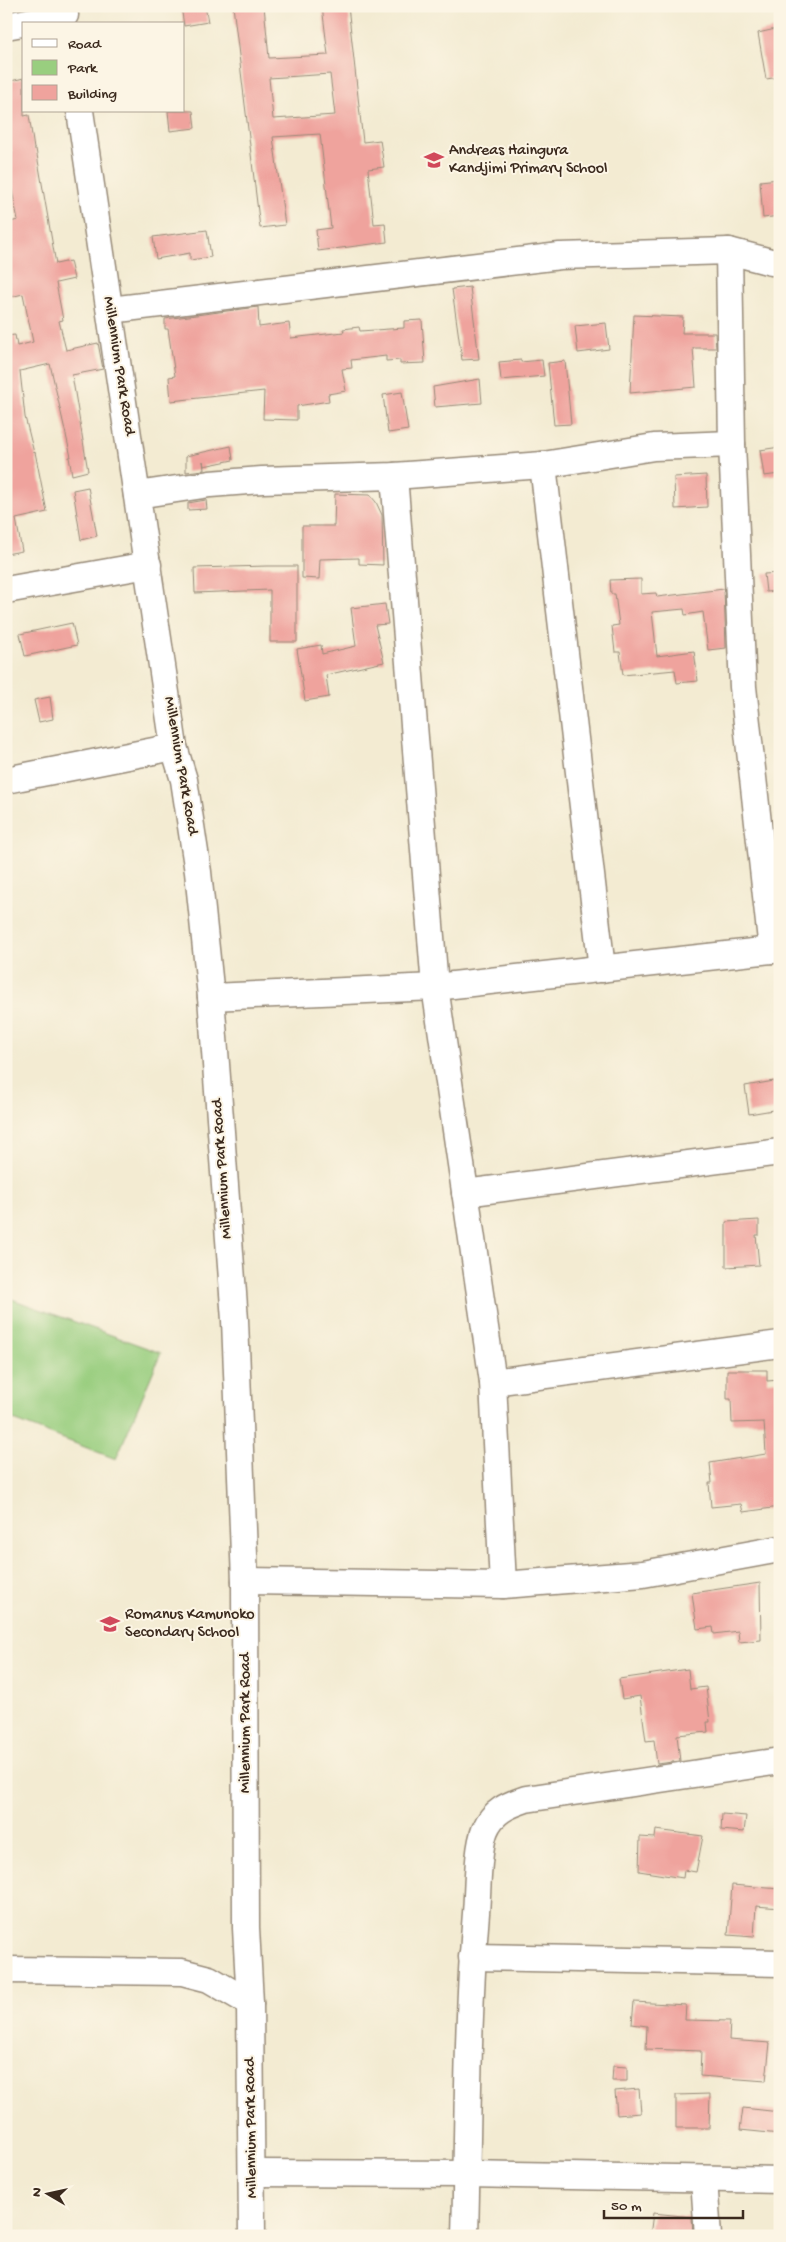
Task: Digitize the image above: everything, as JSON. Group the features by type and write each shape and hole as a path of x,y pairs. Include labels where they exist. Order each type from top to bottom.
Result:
{"street":[{"path":"27,22 65,15"},
{"path":"6,26 22,23"},
{"name":"Millennium Park Road","path":"80,112 174,747 184,780 198,872 211,997 235,1320 246,1581 246,1918 250,2003 253,2172 252,2236"},
{"path":"211,997 435,987 776,949 743,687 732,444 729,251"},
{"path":"110,310 560,256 729,251 771,262 780,262"},
{"path":"138,494 210,484 262,480 394,476 544,465 654,447 732,444"},
{"path":"544,465 602,969"},
{"path":"394,476 435,987 493,1382 503,1585"},
{"path":"6,590 148,566"},
{"path":"6,780 174,747"},
{"path":"465,1193 780,1152"},
{"path":"493,1382 780,1344"},
{"path":"246,1581 503,1585 643,1574 780,1549"},
{"path":"465,2236 472,1957 485,1830 493,1815 508,1805 526,1799 780,1761"},
{"path":"472,1957 780,1963"},
{"path":"6,1970 182,1972 209,1979 250,2003"},
{"path":"253,2172 780,2180"},
{"path":"704,2179 708,2236"}],"green space":[{"path":"6,1297 161,1353 116,1459 6,1417"}],"building":[{"path":"181,6 205,6 208,22 185,26"},
{"path":"233,6 264,6 269,58 328,55 322,6 348,6 363,142 380,140 384,167 368,169 374,224 385,223 387,242 318,251 316,230 331,228 320,134 273,137 285,225 260,228","holes":["330,74 335,115 273,119 269,78"]},
{"path":"780,28 780,57 777,58 780,77 766,79 758,33"},
{"path":"22,78 22,112 24,112 24,116 29,115 56,264 70,261 74,279 56,283 63,320 59,321 66,350 98,343 103,369 72,375 88,471 72,475 69,457 71,457 50,364 20,371 25,417 35,452 47,512 16,519 22,551 6,554 6,336 15,335 17,346 33,342 23,294 6,298 6,223 18,220 9,176 6,177 6,155 12,154 6,124 6,82"},
{"path":"193,111 195,128 170,131 168,112"},
{"path":"779,179 780,216 763,218 760,181"},
{"path":"207,230 211,257 190,260 190,253 156,259 153,237"},
{"path":"470,287 479,359 462,360 452,289"},
{"path":"258,307 259,327 289,323 291,338 344,332 343,329 359,327 360,331 404,328 404,321 422,320 425,363 400,364 400,360 386,361 386,356 351,360 352,368 342,369 346,391 328,394 329,401 297,406 297,420 263,419 264,391 171,401 169,377 175,376 168,329 165,329 165,319"},
{"path":"634,315 683,317 682,333 715,333 716,348 693,348 696,387 630,393"},
{"path":"606,323 609,349 578,353 575,326"},
{"path":"521,360 521,362 542,360 544,376 501,380 499,362"},
{"path":"565,361 571,424 554,425 548,363"},
{"path":"480,379 482,403 435,407 433,387"},
{"path":"402,392 408,430 388,433 383,395"},
{"path":"231,446 233,460 204,466 203,461 204,470 186,472 186,456"},
{"path":"780,447 780,474 764,476 760,450"},
{"path":"706,475 707,507 675,509 674,477"},
{"path":"88,487 97,536 81,540 73,490"},
{"path":"335,494 370,495 376,502 382,515 383,565 359,564 359,558 320,559 319,579 302,578 302,526 334,526"},
{"path":"206,500 207,509 188,510 188,503"},
{"path":"297,566 297,642 270,642 270,590 195,593 194,568"},
{"path":"780,573 780,591 766,592 764,574"},
{"path":"641,579 641,594 656,593 657,597 724,589 726,648 708,650 703,612 685,615 684,609 652,612 657,656 694,651 698,681 677,683 675,670 623,675 620,652 615,652 612,626 619,625 615,594 611,594 610,580"},
{"path":"385,604 388,624 375,625 384,662 326,675 329,697 305,701 297,649 321,645 322,654 356,646 351,608"},
{"path":"72,623 77,645 25,656 20,634"},
{"path":"50,697 53,719 39,722 34,700"},
{"path":"774,1081 779,1109 749,1114 745,1086"},
{"path":"759,1220 759,1235 756,1235 759,1265 726,1267 726,1222"},
{"path":"727,1370 767,1370 767,1381 780,1380 780,1507 743,1512 741,1504 711,1507 709,1483 712,1483 710,1463 766,1454 764,1422 732,1423 731,1399 727,1399"},
{"path":"760,1583 761,1640 739,1642 738,1631 714,1634 713,1627 697,1629 692,1593"},
{"path":"688,1669 690,1689 706,1687 710,1722 707,1722 708,1732 677,1735 680,1761 657,1764 654,1740 646,1741 640,1696 622,1699 619,1679"},
{"path":"722,1814 746,1816 744,1832 721,1830"},
{"path":"656,1830 703,1836 696,1872 684,1870 683,1878 639,1871 640,1837 655,1838"},
{"path":"732,1885 780,1889 780,1908 756,1906 754,1937 728,1935"},
{"path":"634,2002 686,2005 685,2020 730,2021 729,2040 770,2043 766,2081 700,2076 701,2051 646,2049 647,2026 632,2024"},
{"path":"613,2066 627,2067 627,2081 612,2081"},
{"path":"639,2089 641,2113 617,2115 615,2091"},
{"path":"710,2094 709,2128 676,2128 676,2095"},
{"path":"743,2108 780,2112 780,2134 740,2130"},
{"path":"653,2213 692,2217 693,2236 650,2236"}],"place":[{"name":"Andreas Haingura Kandjimi Primary School","path":"434,160"},
{"name":"Romanus Kamunoko Secondary School","path":"110,1624"}]}
